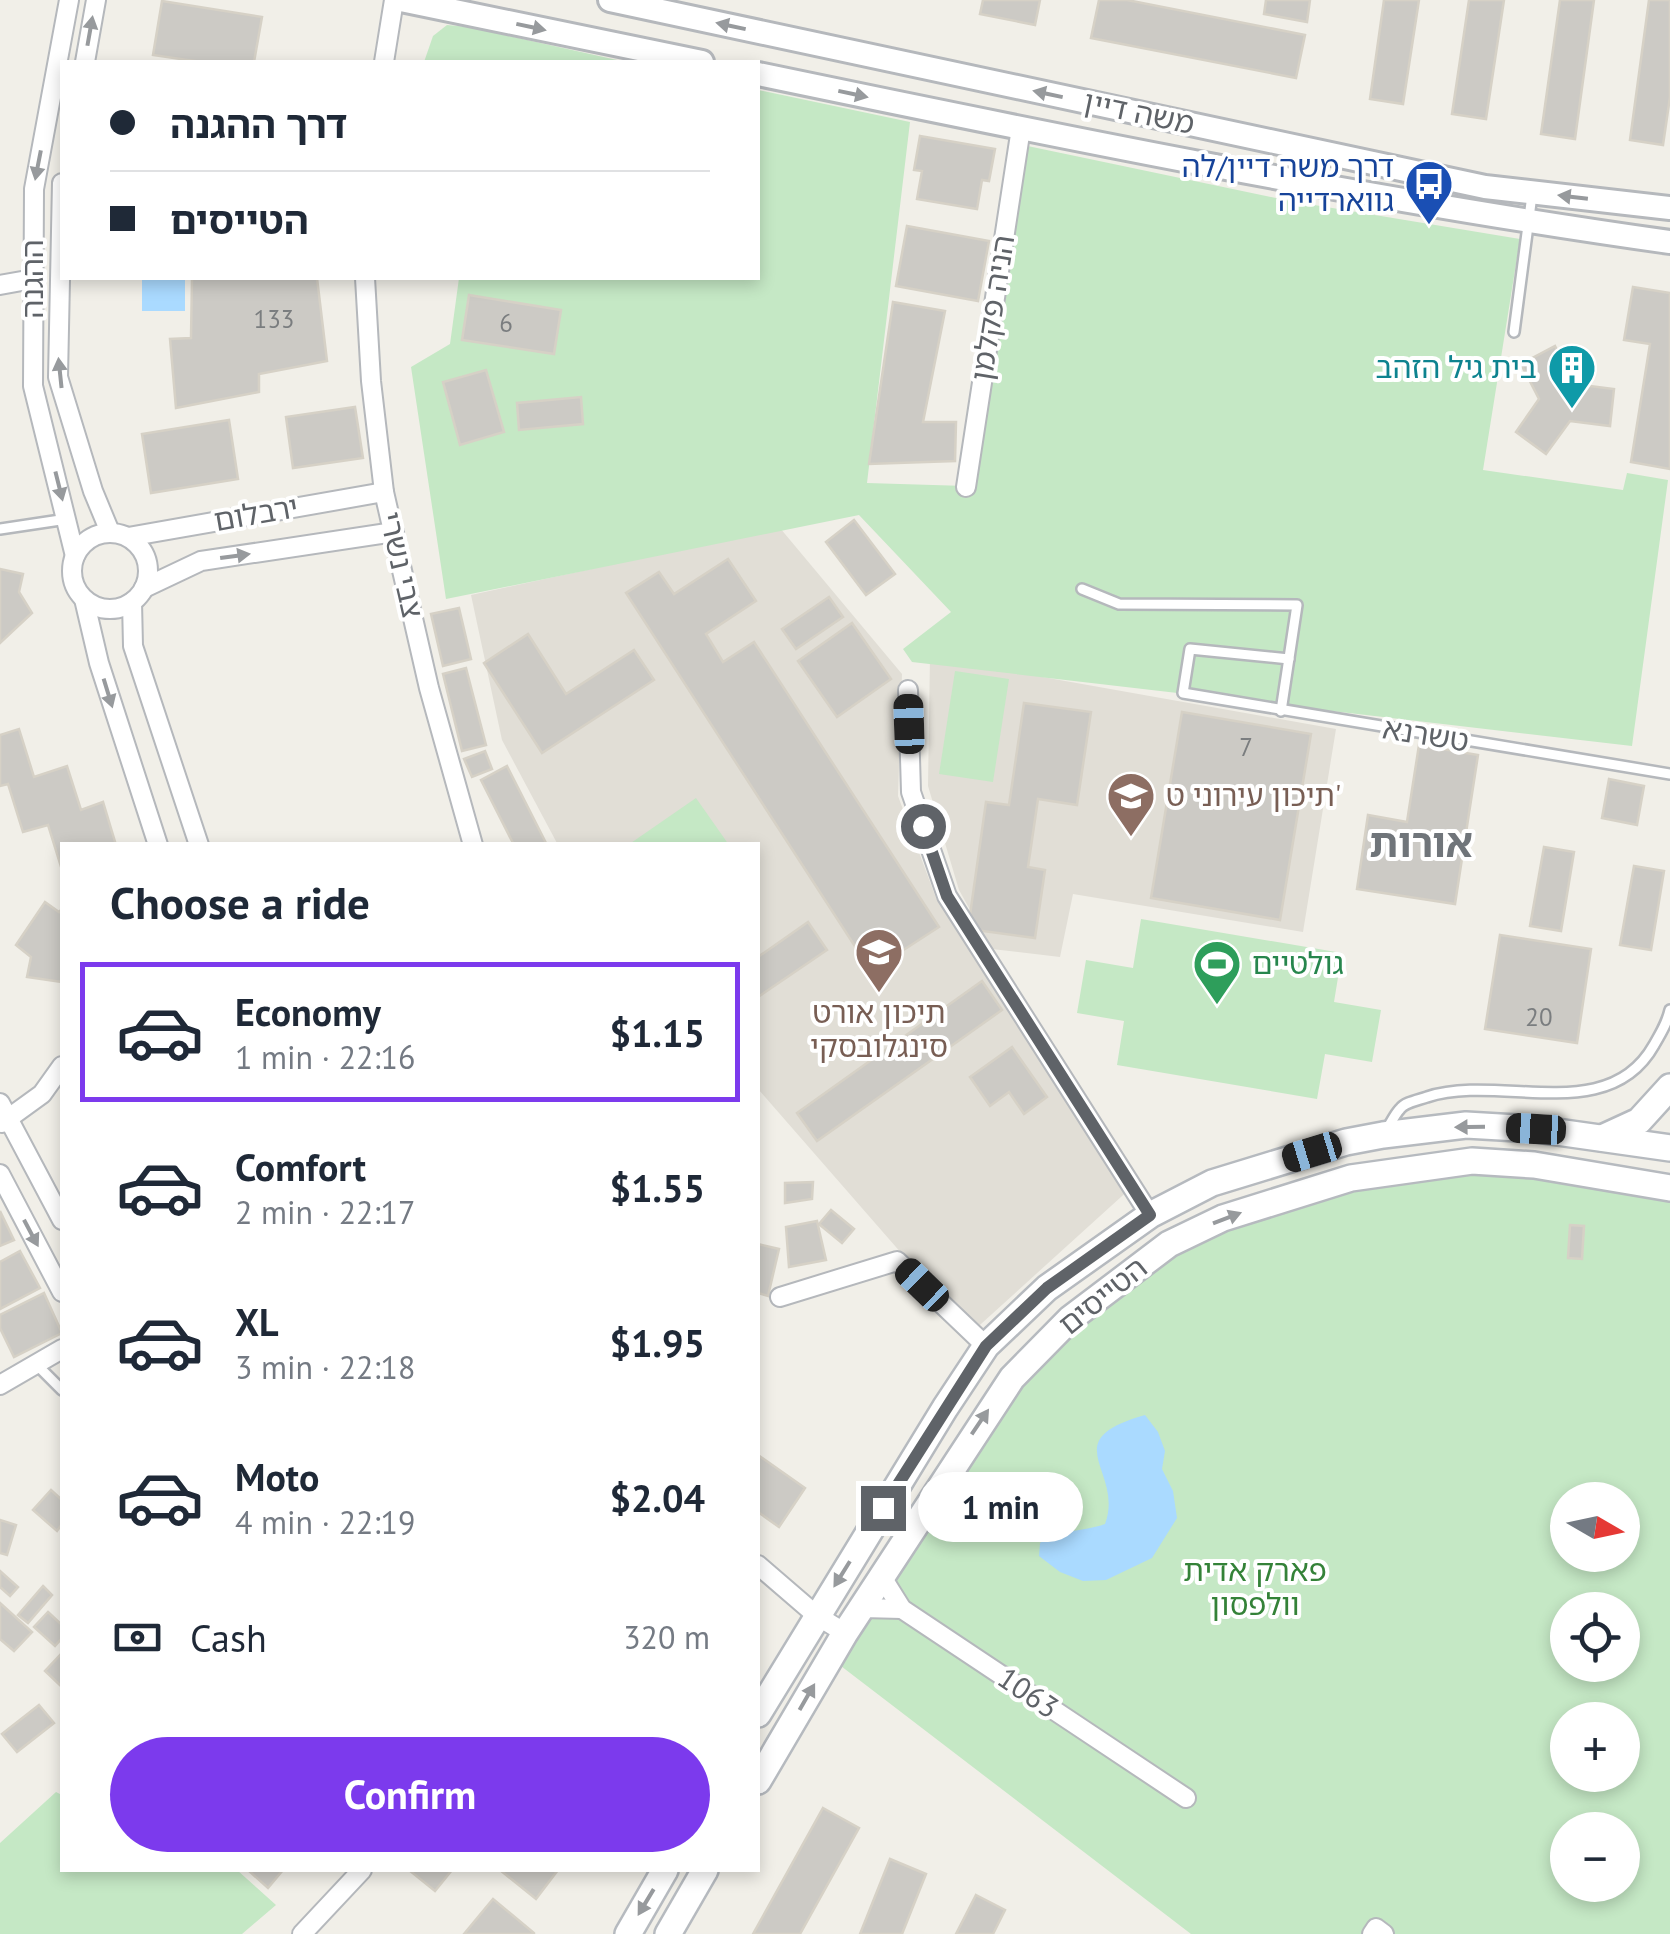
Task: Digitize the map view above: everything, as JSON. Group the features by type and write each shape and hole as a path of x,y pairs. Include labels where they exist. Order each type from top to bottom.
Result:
{"main road":[{"path":"1602,1138 1639,1120 1670,1087"},
{"name":"הטייסים","path":"760,1711 986,1346 1047,1288 1150,1215 1212,1183 1346,1142 1384,1135 1466,1126 1536,1129 1670,1148"},
{"path":"1561,1170 1629,1170 1670,1159"},
{"name":"הטייסים","path":"760,1778 845,1633 1012,1378 1070,1319 1169,1244 1222,1218 1351,1178 1472,1161 1561,1170 1670,1188"},
{"path":"628,1934 664,1872"},
{"path":"668,1934 704,1872"}],"street":[{"name":"ההגנה","path":"70,0 34,189 33,386 74,556"},
{"path":"84,60 96,0"},
{"path":"384,60 398,0 692,60"},
{"name":"משה דיין","path":"610,0 1484,187 1670,208"},
{"name":"משה דיין","path":"760,74 1021,128 1529,222 1670,242"},
{"name":"הניה פקלמן","path":"966,487 1021,128"},
{"path":"0,285 33,279"},
{"name":"ההגנה","path":"60,280 58,377 93,490 119,534"},
{"name":"צבי נשרי","path":"365,280 371,381 384,492 428,688 472,842"},
{"name":"ירבלום","path":"119,534 384,492"},
{"name":"ירבלום","path":"138,595 167,574 202,560 394,532"},
{"path":"157,842 98,663 84,599 72,579 74,556 90,538 119,534 137,544 148,565 138,595 136,658 198,842"},
{"path":"84,599 105,609 115,609 138,595"},
{"path":"908,690 911,792 947,896 1150,1215"},
{"path":"60,1069 42,1094 3,1115 60,1216"},
{"path":"0,1174 60,1288"},
{"path":"780,1297 897,1261 986,1346"},
{"path":"0,1385 60,1349"},
{"path":"760,1567 816,1615 845,1633"},
{"name":"1063","path":"882,1576 902,1609 1186,1798"},
{"path":"862,1608 902,1609"},
{"path":"302,1934 360,1872"}],"lane":[{"path":"1514,332 1533,192"},
{"path":"0,530 67,519"},
{"path":"1082,589 1119,604 1297,605 1281,710"},
{"name":"טשרנא","path":"1289,659 1190,650 1183,693 1670,774"},
{"path":"1384,1135 1401,1106 1450,1090 1596,1090 1623,1080 1648,1056 1668,1022 1670,1010"},
{"path":"36,1364 60,1388"}],"shaded area":[{"name":"תיכון אורט סינגלובסקי","path":"780,528 902,674 898,796 936,898 1132,1187 971,1333 760,1091 760,842 556,842 502,740 471,595"},
{"name":"תיכון עירוני ט'","path":"930,657 1336,729 1303,932 1073,894 1060,957 992,949 959,890 928,786"}],"green space":[{"path":"447,25 469,27 617,60 425,60 433,36"},
{"path":"760,90 910,122 867,483 966,486 1018,144 1290,201 1520,239 1483,470 1623,490 1627,473 1668,480 1632,746 912,662 903,649 951,612 859,515 446,599 411,367 450,344 459,280 760,280"},
{"path":"955,671 1009,679 993,782 939,774"},
{"path":"696,798 727,842 632,842"},
{"name":"גולטיים","path":"1141,919 1342,953 1334,1002 1381,1010 1372,1062 1325,1054 1317,1099 1117,1065 1124,1021 1077,1013 1086,960 1133,968"},
{"name":"פארק אדית וולפסון","path":"1467,1167 1670,1191 1670,1934 1191,1934 837,1663 1019,1378 1097,1306 1220,1225 1353,1185"},
{"path":"56,1792 60,1794 60,1872 239,1872 276,1905 242,1934 0,1934 0,1843"}],"water":[{"path":"142,280 185,280 185,311 142,311"},
{"path":"1145,1415 1158,1432 1165,1451 1162,1469 1173,1491 1177,1518 1152,1558 1106,1580 1083,1581 1060,1572 1039,1556 1040,1543 1105,1524 1109,1505 1097,1447 1103,1435 1118,1425"}],"building":[{"path":"983,0 1040,0 1035,25 980,14"},
{"path":"1099,0 1127,0 1305,35 1296,78 1091,38"},
{"path":"1266,0 1310,0 1307,22 1264,14"},
{"path":"1384,0 1419,0 1403,104 1370,99"},
{"path":"1469,0 1504,0 1486,119 1452,114"},
{"path":"1560,0 1594,0 1575,139 1541,134"},
{"path":"1649,0 1670,0 1670,97 1663,145 1630,140"},
{"path":"162,1 262,17 254,60 187,60 153,55"},
{"path":"920,136 995,149 989,181 982,180 977,209 917,199 922,171 914,170"},
{"path":"907,226 989,241 978,301 896,286"},
{"path":"192,280 317,280 327,361 259,374 259,392 176,408 170,339 191,338"},
{"path":"1633,287 1670,293 1670,469 1631,462 1650,344 1624,340"},
{"path":"469,295 561,310 554,354 462,340"},
{"path":"893,302 945,311 923,422 956,422 955,461 869,464"},
{"name":"בית גיל הזהב","path":"1555,346 1574,384 1614,389 1610,426 1570,421 1546,454 1516,432 1539,399 1521,364"},
{"path":"486,370 504,432 460,445 443,382"},
{"path":"581,397 583,424 519,430 517,403"},
{"path":"355,407 363,458 293,468 286,417"},
{"path":"229,420 238,479 151,493 142,434"},
{"path":"854,520 895,574 866,595 826,542"},
{"path":"728,559 756,601 706,634 723,662 754,642 939,927 871,971 626,593 659,572 674,594"},
{"path":"0,569 23,574 19,592 32,613 0,643"},
{"path":"829,597 843,617 796,649 782,629"},
{"path":"459,608 471,659 443,666 431,614"},
{"path":"852,623 891,679 837,717 798,661"},
{"path":"528,634 566,694 634,650 654,680 542,753 484,663"},
{"path":"466,668 486,745 462,751 443,674"},
{"path":"1024,703 1091,712 1077,805 1038,799 1028,867 1045,870 1035,938 968,929 986,802 1009,805"},
{"path":"1182,712 1311,734 1280,920 1151,898"},
{"path":"19,729 34,777 67,766 81,810 103,802 115,842 60,842 60,864 48,825 23,832 8,784 0,786 0,735"},
{"path":"1419,745 1478,755 1455,904 1357,889 1368,815 1407,822"},
{"path":"485,751 492,769 472,777 464,759"},
{"path":"507,766 545,842 512,842 481,780"},
{"path":"1609,779 1644,786 1637,825 1602,818"},
{"path":"1544,847 1574,852 1561,931 1530,926"},
{"path":"1634,866 1664,871 1651,950 1620,945"},
{"path":"45,902 60,911 60,982 27,977 31,957 16,945"},
{"path":"808,922 827,950 760,996 760,956"},
{"path":"1500,935 1591,949 1577,1043 1485,1029"},
{"path":"982,981 1002,1010 817,1141 797,1113"},
{"path":"1012,1047 1047,1097 1024,1114 1009,1092 990,1106 970,1077"},
{"path":"813,1182 812,1199 785,1203 785,1183"},
{"path":"831,1210 854,1229 842,1243 819,1224"},
{"path":"0,1211 14,1240 0,1246"},
{"path":"817,1221 826,1260 789,1267 786,1227"},
{"path":"1570,1225 1584,1226 1582,1259 1568,1258"},
{"path":"760,1244 779,1249 768,1296 760,1294"},
{"path":"20,1251 40,1288 0,1309 0,1262"},
{"path":"44,1293 60,1334 14,1357 0,1328 0,1315"},
{"path":"760,1456 805,1488 779,1527 760,1513"},
{"path":"51,1490 60,1498 57,1531 33,1510"},
{"path":"0,1520 16,1525 7,1555 0,1553"},
{"path":"0,1571 18,1587 10,1596 0,1587"},
{"path":"43,1586 52,1595 28,1623 18,1615"},
{"path":"0,1603 32,1632 14,1651 0,1639"},
{"path":"48,1612 60,1623 60,1640 55,1646 34,1627"},
{"path":"60,1655 60,1685 45,1671"},
{"path":"39,1705 54,1723 17,1752 2,1734"},
{"path":"823,1808 859,1828 800,1934 753,1934"},
{"path":"890,1859 926,1874 902,1934 860,1934"},
{"path":"250,1872 281,1872 268,1888"},
{"path":"411,1872 450,1872 435,1891"},
{"path":"502,1872 556,1872 536,1899"},
{"path":"976,1895 1005,1910 993,1934 956,1934"},
{"path":"493,1899 534,1933 534,1934 464,1934"}],"place":[{"name":"דרך משה דיין/לה גווארדייה","path":"1429,226"},
{"name":"בית גיל הזהב","path":"1572,410"},
{"name":"תיכון עירוני ט'","path":"1131,838"},
{"name":"תיכון אורט סינגלובסקי","path":"879,994"},
{"name":"גולטיים","path":"1217,1006"}],"district":[{"name":"אורות","path":"1421,843"}],"route":[{"path":"883,1508 986,1346 1047,1288 1150,1215 947,896 923,826"}]}
